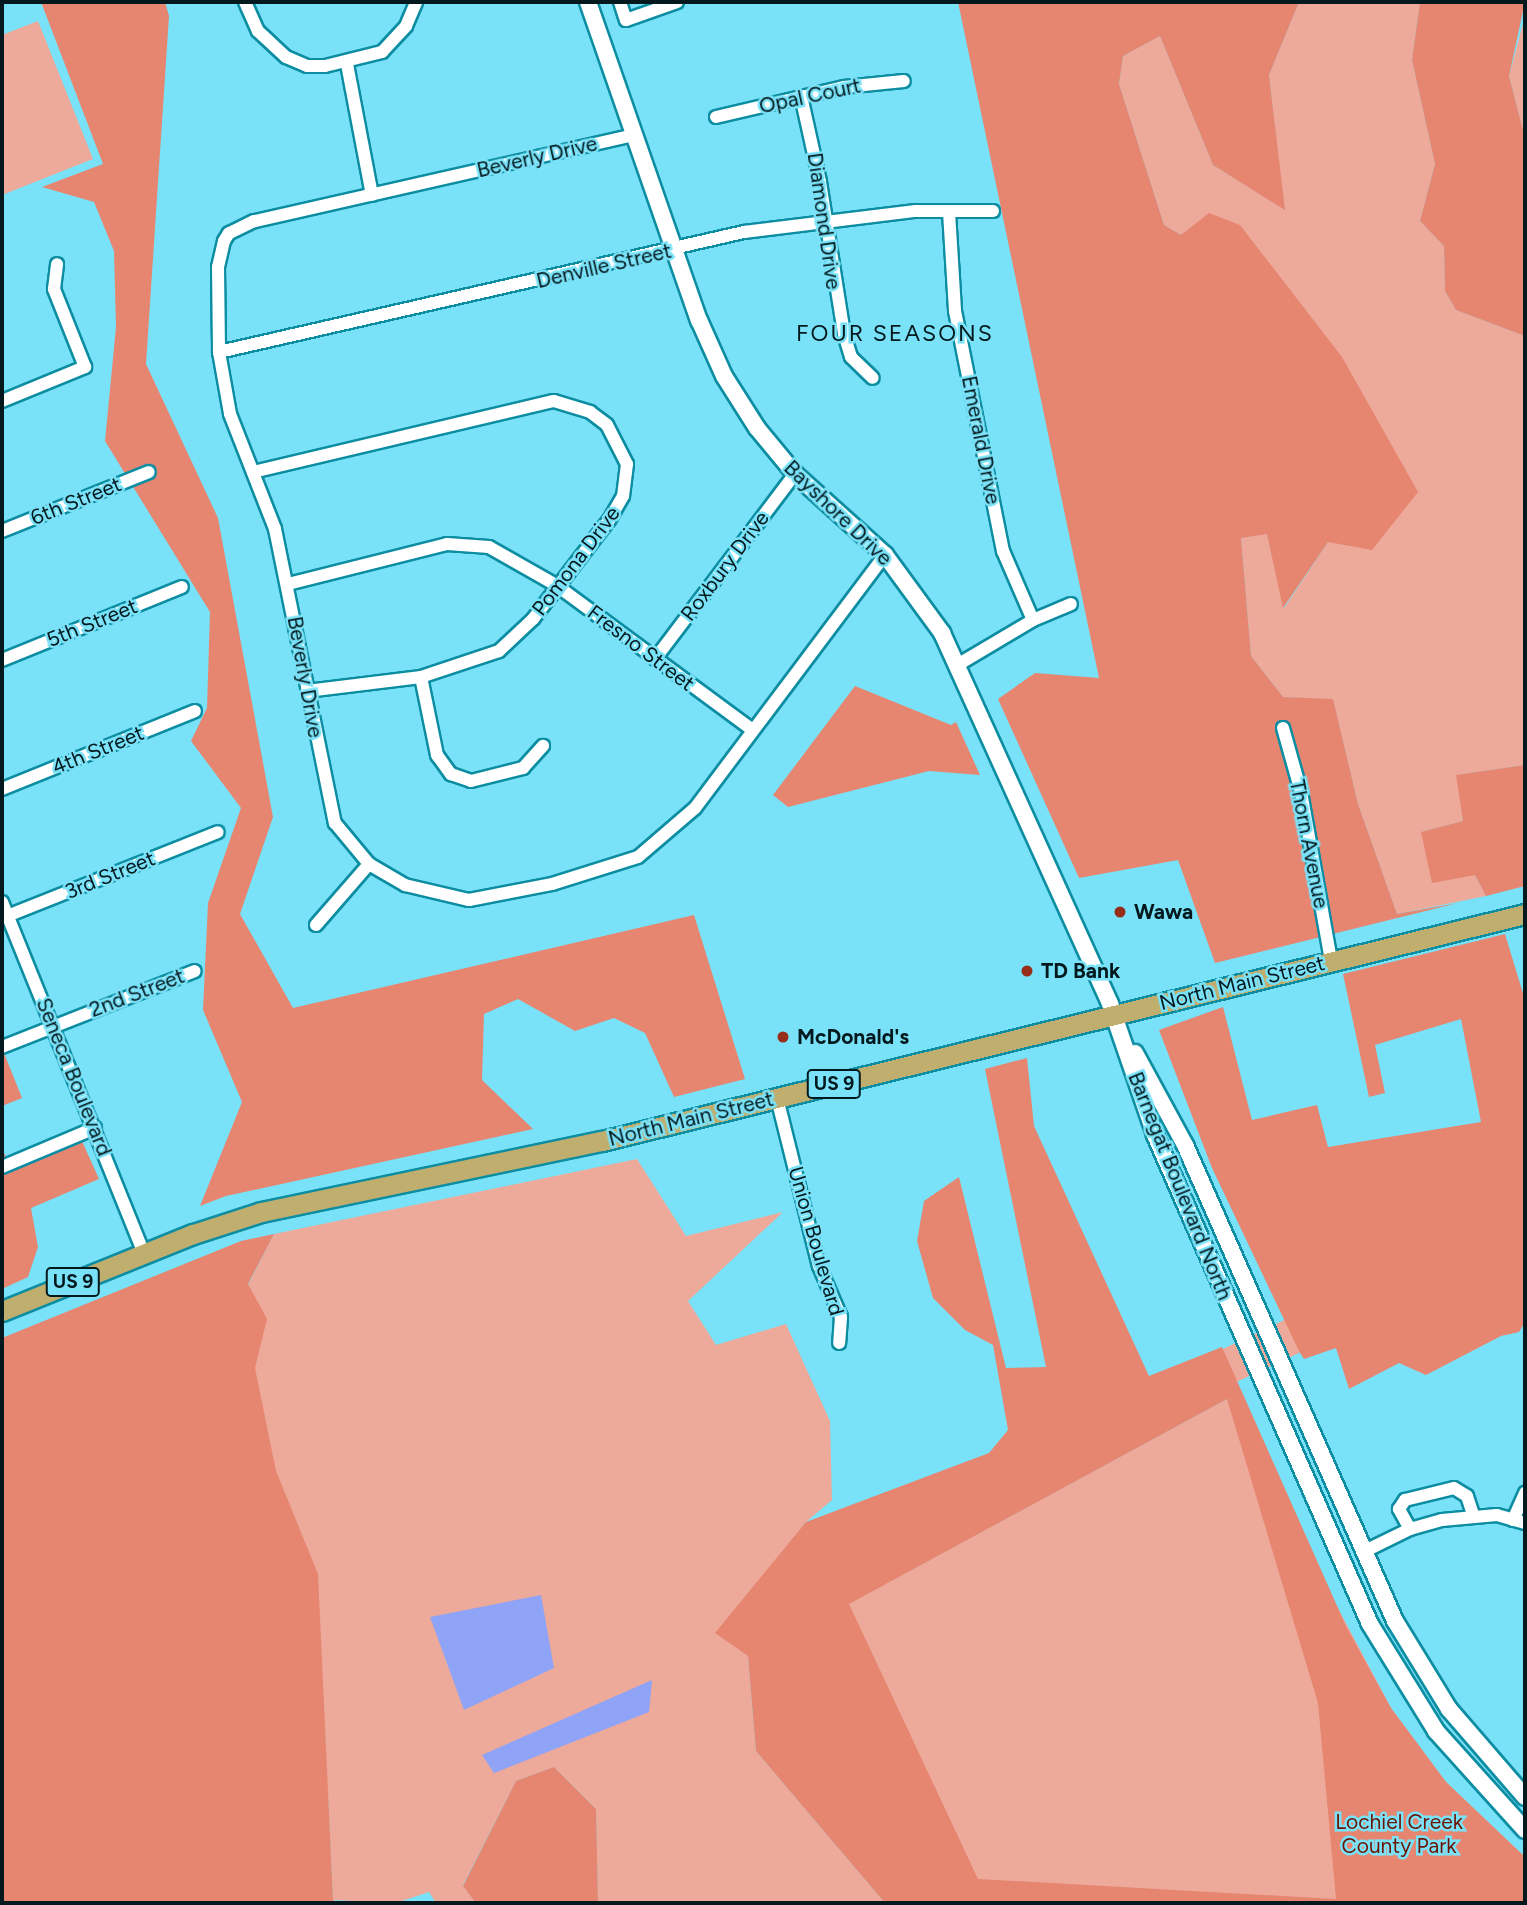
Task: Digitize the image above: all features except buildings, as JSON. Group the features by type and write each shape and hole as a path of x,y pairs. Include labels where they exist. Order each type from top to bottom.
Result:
{"highway":[{"name":"North Main Street","path":"144,1253 274,1209 603,1141 1525,914"},
{"name":"US 9","path":"2,1311 144,1253"}],"street":[{"path":"245,2 258,31 286,57 307,66 347,64 382,52 406,26 416,2"},
{"name":"Bayshore Drive","path":"588,2 674,251 724,376 757,428 795,474 885,555 922,601 959,664 1114,1014"},
{"path":"620,2 626,20 677,2"},
{"path":"347,64 372,195"},
{"name":"Opal Court","path":"716,117 801,96 904,81"},
{"name":"Diamond Drive","path":"801,96 826,222 844,334 851,357 873,378"},
{"name":"Beverly Drive","path":"634,135 254,220 229,233 218,267 219,352 230,414 275,529 335,822 369,864 405,885 469,900 505,896 605,870 638,857 674,830 885,555"},
{"name":"Denville Street","path":"219,352 674,251 744,232 916,211 993,211"},
{"name":"Emerald Drive","path":"948,212 955,311 1003,551 1033,620"},
{"path":"2,401 85,367 54,289 57,264"},
{"name":"Pomona Drive","path":"253,472 554,401 582,409 613,431 627,464 626,485 610,520 556,585 533,619 499,651 421,677 307,691"},
{"name":"6th Street","path":"2,531 149,472"},
{"name":"Roxbury Drive","path":"655,659 795,474"},
{"name":"Fresno Street","path":"288,584 447,544 469,544 511,556 556,585 751,729"},
{"name":"5th Street","path":"2,660 182,587"},
{"path":"959,664 1033,620 1071,604"},
{"path":"421,677 437,755 451,774 471,780 510,772 523,768 543,746"},
{"name":"4th Street","path":"2,789 195,711"},
{"name":"Thorn Avenue","path":"1283,728 1300,792 1331,961"},
{"name":"3rd Street","path":"4,917 218,832"},
{"path":"316,925 369,864"},
{"name":"Seneca Boulevard","path":"2,902 4,917 53,1025 144,1253"},
{"name":"2nd Street","path":"2,1047 195,971"},
{"name":"Barnegat Boulevard North","path":"1114,1014 1185,1145 1363,1552 1416,1660 1478,1746 1525,1797"},
{"name":"Barnegat Boulevard North","path":"1114,1014 1155,1135 1370,1625 1436,1731 1525,1830"},
{"name":"Union Boulevard","path":"777,1098 820,1266 841,1317 839,1343"},
{"path":"2,1167 95,1128"},
{"path":"1410,1529 1399,1509 1405,1500 1454,1488 1467,1496 1473,1515"},
{"path":"1363,1552 1410,1529 1473,1515 1519,1521 1525,1493"}],"green space":[{"path":"41,2 165,2 169,16 146,364 218,518 273,817 240,914 293,1008 694,915 745,1079 674,1097 645,1033 614,1018 575,1031 518,999 484,1014 482,1080 533,1129 226,1196 200,1206 242,1102 203,1010 208,903 241,808 191,741 207,708 210,612 105,441 116,327 114,251 94,202 42,187 103,164"},
{"path":"958,2 1299,2 1269,75 1285,210 1213,165 1160,36 1123,56 1119,84 1164,225 1181,235 1209,213 1240,225 1342,357 1418,492 1372,550 1328,542 1283,608 1267,534 1241,538 1251,656 1283,697 1333,699 1358,804 1397,914 1458,903 1215,963 1178,860 1079,878 998,699 1035,673 1099,678"},
{"path":"1299,2 1420,2 1412,60 1435,164 1420,221 1444,246 1445,291 1456,310 1525,336 1525,765 1457,775 1463,821 1421,832 1475,875 1486,896 1397,914 1358,804 1333,700 1283,697 1251,656 1241,538 1267,533 1284,608 1328,542 1181,235 1164,225 1119,84 1123,56 1160,36 1213,165 1284,209 1269,75"},
{"path":"1420,2 1525,2 1509,76 1525,138 1525,336 1456,310 1445,291 1444,246 1420,221 1435,164 1412,60"},
{"path":"1525,16 1525,138 1509,76"},
{"path":"38,21 93,159 2,195 2,35"},
{"path":"855,686 951,725 956,722 980,775 929,771 788,807 773,795"},
{"path":"1525,765 1525,886 1486,896 1475,875 1432,883 1421,832 1463,821 1456,775"},
{"path":"1505,934 1525,1000 1525,1322 1519,1332 1501,1336 1426,1375 1399,1363 1349,1389 1336,1348 1304,1359 1299,1351 1212,1168 1159,1030 1223,1007 1252,1120 1317,1105 1328,1147 1481,1122 1461,1019 1375,1045 1385,1093 1369,1097 1343,974"},
{"path":"4,1053 22,1098 2,1106 2,1054"},
{"name":"Lochiel Creek County Park","path":"1027,1058 1034,1126 1149,1376 1222,1347 1346,1626 1391,1708 1446,1782 1525,1857 1525,1903 885,1903 756,1751 748,1656 715,1633 806,1522 989,1453 1008,1430 993,1345 965,1330 933,1298 917,1241 924,1201 959,1177 1006,1368 1046,1367 985,1069","holes":["1227,1399 1318,1703 1336,1899 978,1879 849,1604"]},
{"path":"82,1141 99,1179 31,1208 38,1247 28,1277 2,1289 2,1149 12,1168"},
{"path":"637,1159 686,1236 783,1212 688,1301 716,1345 786,1324 830,1421 832,1500 806,1522 776,1560 1297,1314 1493,1263 984,1499 748,1656 756,1751 885,1903 598,1903 596,1809 554,1767 516,1781 463,1885 476,1903 436,1903 429,1892 396,1903 333,1900 328,1795 2,1903 326,1756 325,1730 2,1400 252,1292 248,1285 274,1234"},
{"path":"274,1234 248,1284 267,1319 255,1368 276,1471 318,1574 333,1900 338,1903 2,1903 2,1338 241,1241"},
{"name":"Lochiel Creek County Park","path":"1227,1399 1391,1708 1446,1782 1525,1857 1525,1903 986,1903 848,1604"},
{"path":"554,1767 596,1809 598,1903 476,1903 463,1886 516,1781"}],"water":[{"path":"541,1595 554,1668 464,1710 430,1617"},
{"path":"652,1680 649,1712 494,1773 482,1755"}],"place":[{"name":"Wawa","path":"1120,912"},
{"name":"TD Bank","path":"1027,971"},
{"name":"McDonald's","path":"783,1037"}],"district":[{"name":"FOUR SEASONS","path":"895,333"}]}
